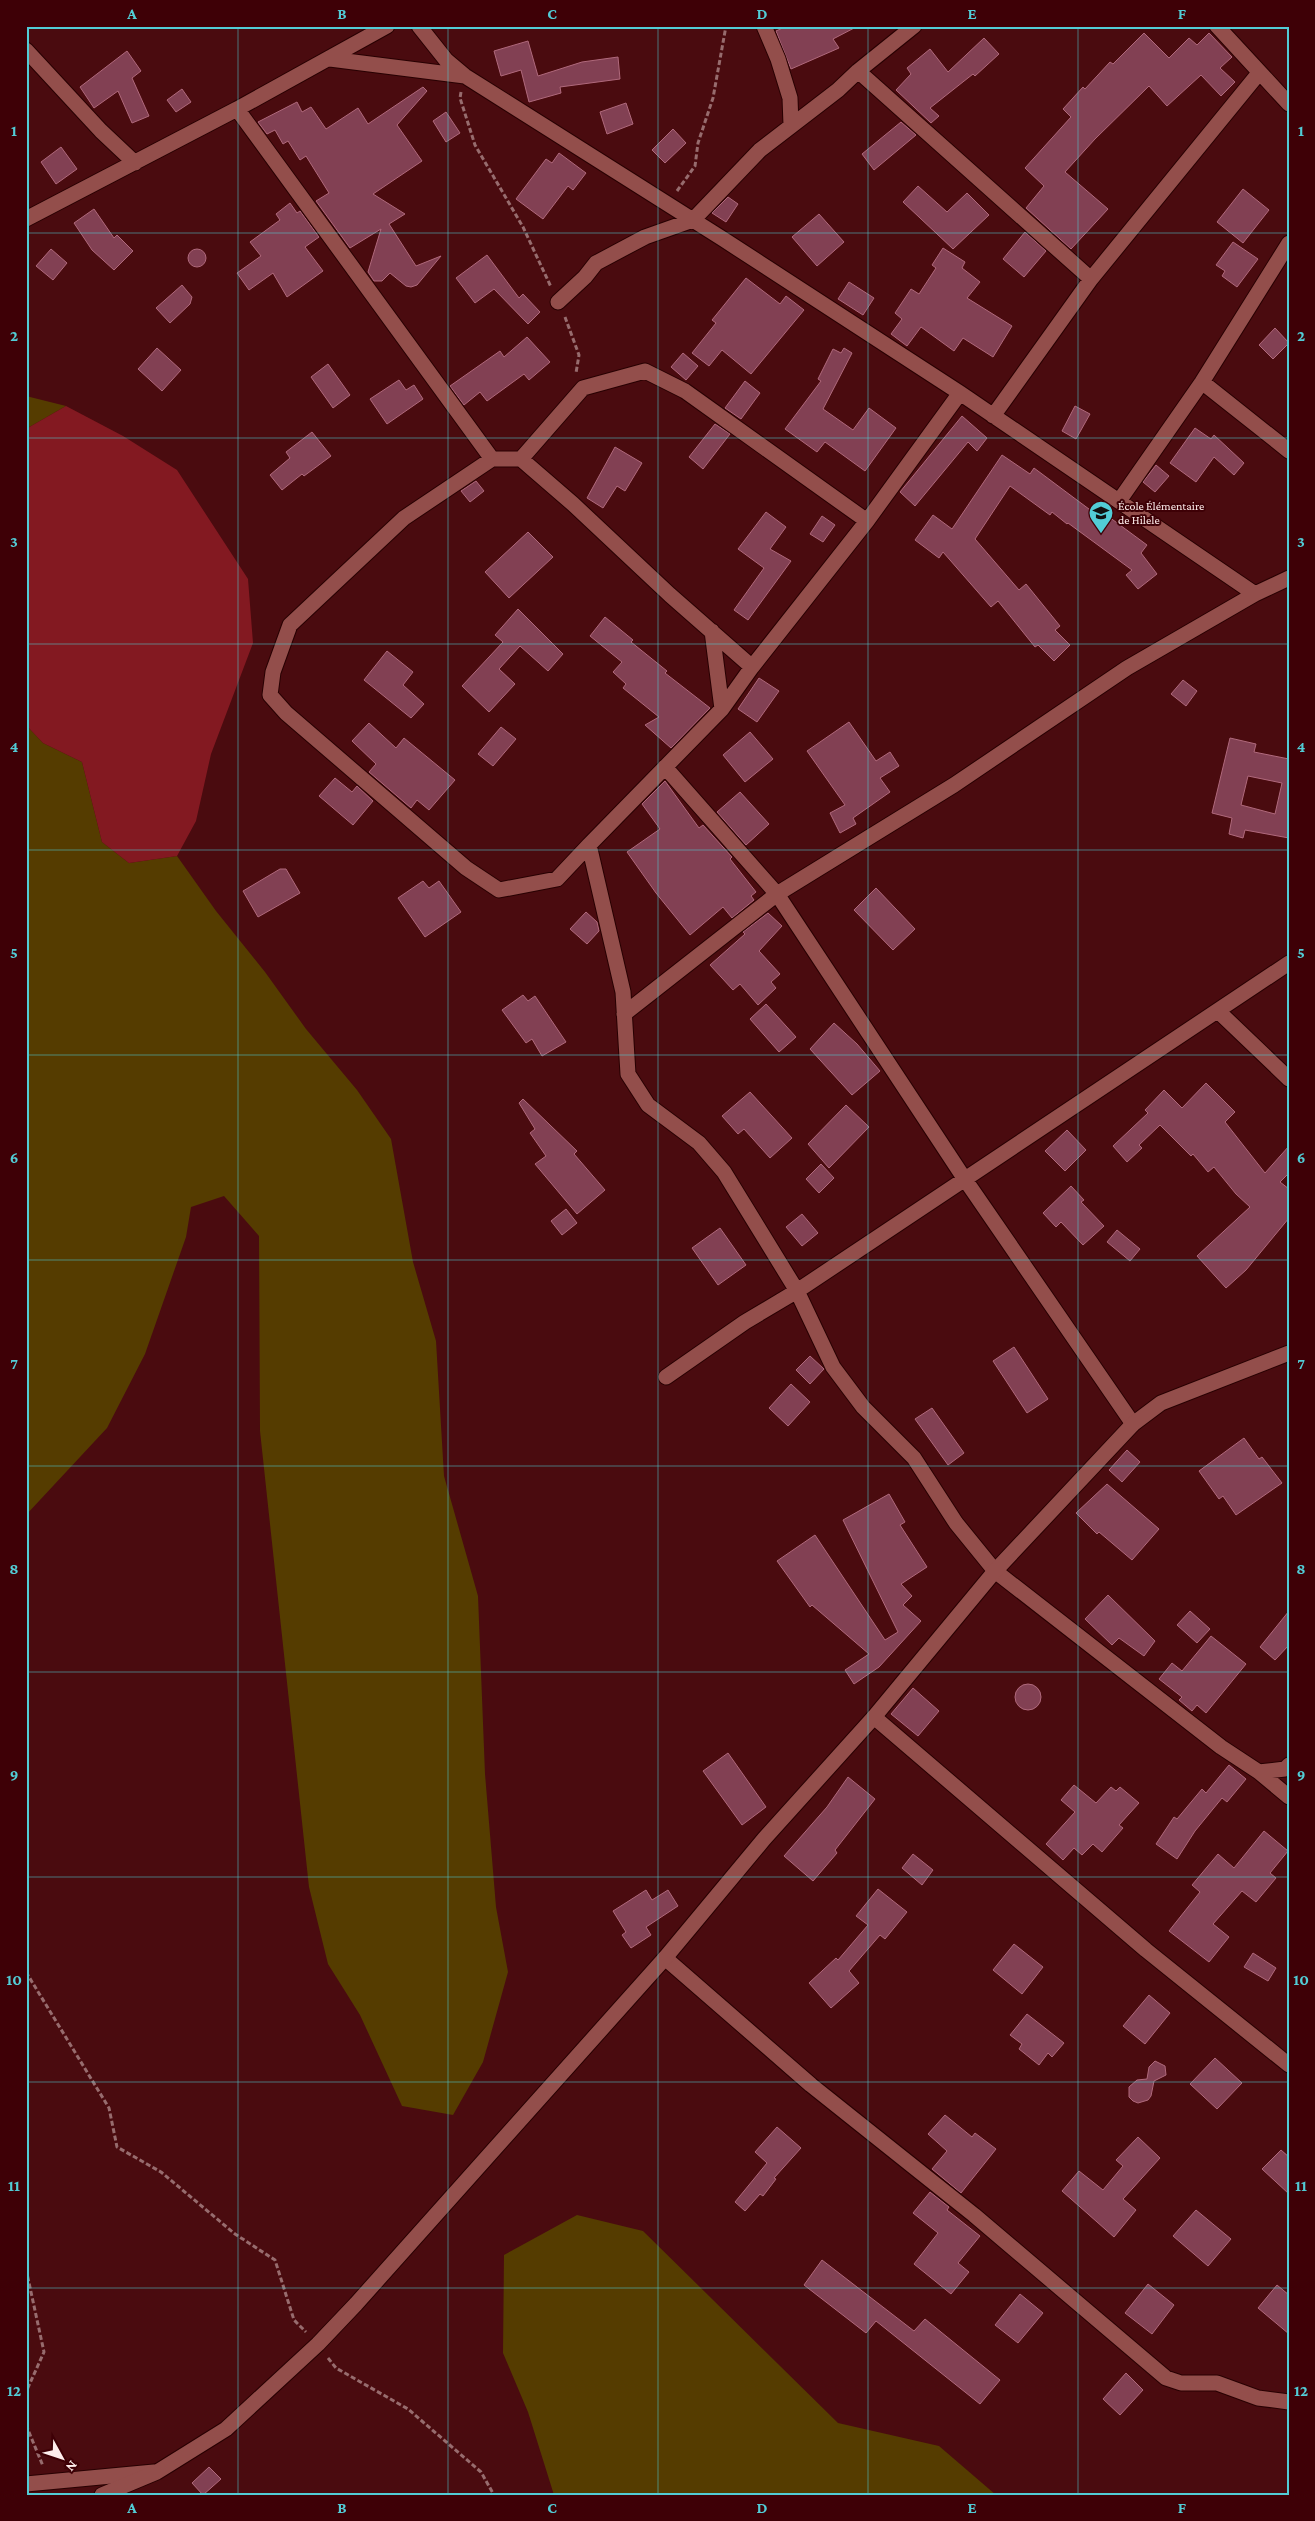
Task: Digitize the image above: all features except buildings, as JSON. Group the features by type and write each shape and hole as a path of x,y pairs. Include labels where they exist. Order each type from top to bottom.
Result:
{"street":[{"path":"26,219 237,109 387,26"},
{"path":"419,26 446,60 465,76 669,204 960,393 1255,594"},
{"path":"764,26 778,59 790,98 791,125"},
{"path":"558,302 585,277 596,263 645,237 693,220 760,150 838,90 858,71 914,26"},
{"path":"1217,26 1289,104"},
{"path":"26,50 101,131 135,163"},
{"path":"330,59 465,76"},
{"path":"858,71 1092,278"},
{"path":"993,416 1092,278 1259,73"},
{"path":"237,109 492,458"},
{"path":"1119,501 1202,382 1288,245"},
{"path":"521,459 583,388 646,372 685,391 867,522"},
{"path":"1202,382 1289,451"},
{"path":"752,667 521,459 492,458 404,518 290,625 273,672 270,695 286,713 466,868 499,890 557,879 722,709 752,667 867,522 960,393"},
{"path":"624,1014 777,894 954,785 1127,668 1255,594 1289,578"},
{"path":"712,631 722,709"},
{"path":"665,767 777,894 964,1178 1133,1424"},
{"path":"589,845 623,992 628,1074 648,1105 699,1144 724,1172 797,1291 833,1367 863,1406 914,1458 956,1523 995,1571 1221,1747 1260,1772 1289,1797"},
{"path":"666,1377 744,1322 797,1291 1289,963"},
{"path":"1218,1011 1289,1079"},
{"path":"102,2495 157,2472 226,2429 318,2344 356,2304 665,1958 764,1839 874,1717 995,1571 1133,1424 1161,1403 1289,1353"},
{"path":"874,1717 1146,1950 1287,2062"},
{"path":"1260,1772 1285,1769 1289,1765"},
{"path":"665,1958 811,2085 974,2215 1166,2378 1181,2382 1218,2383 1258,2398 1289,2402"},
{"path":"26,2484 157,2472"}],"path":[{"path":"669,204 695,166 698,143 713,98 726,26"},
{"path":"465,76 460,98 475,145 523,227 558,302 579,355 572,401"},
{"path":"26,1972 109,2108 117,2147 162,2172 235,2234 275,2260 294,2320 318,2344 336,2368 408,2410 481,2472 494,2495"},
{"path":"26,2269 44,2352 26,2392"},
{"path":"26,2424 48,2481"}],"shaded area":[{"path":"26,396 66,406 26,429"},
{"path":"66,406 123,436 177,470 248,579 253,643 211,754 196,821 177,856 129,863 102,842 82,762 43,743 26,725 26,429"},
{"path":"26,725 43,743 82,762 102,842 129,863 177,856 216,911 265,972 306,1029 357,1090 391,1139 413,1262 436,1341 444,1476 478,1596 485,1774 496,1907 508,1972 483,2062 453,2115 402,2106 360,2015 328,1964 309,1887 260,1431 259,1236 224,1196 191,1207 186,1237 145,1354 107,1428 26,1515"},
{"path":"577,2215 643,2231 838,2423 939,2446 996,2495 554,2495 528,2412 503,2353 504,2255"}],"place":[{"name":"École Élémentaire de Hilele","path":"1101,534"}]}
